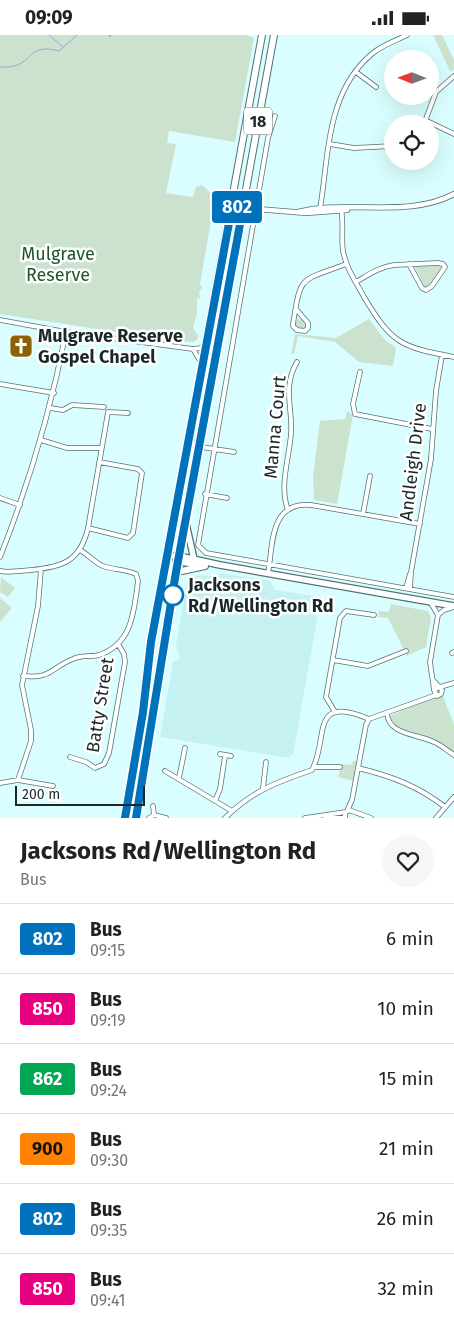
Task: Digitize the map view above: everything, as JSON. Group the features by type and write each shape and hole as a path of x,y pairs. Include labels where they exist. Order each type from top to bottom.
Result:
{"highway":[{"name":"18","path":"125,818 143,712 151,642 203,366 262,35"},
{"name":"18","path":"136,818 176,572 274,35"},
{"path":"196,398 208,401"},
{"path":"176,572 206,566"}],"main road":[{"path":"186,520 194,559"},
{"path":"167,556 206,566 220,565"},
{"path":"179,559 194,559 454,607"}],"street":[{"path":"320,208 339,98 356,72 374,53 407,35"},
{"path":"356,72 376,87"},
{"path":"428,115 436,92 454,75"},
{"path":"275,116 271,124 205,494 197,540 199,548 206,553 454,596"},
{"path":"439,127 454,133"},
{"path":"330,144 354,148 384,146"},
{"path":"232,207 298,212 320,208 340,210 425,204 454,194"},
{"path":"340,210 346,264 380,323 392,337 413,349 454,357"},
{"path":"356,282 380,268 409,264 440,263 445,267 431,288 426,290 422,288 409,264"},
{"path":"296,309 308,323 308,328 305,331 297,330 293,327 299,290 304,281 346,264"},
{"path":"0,320 66,332 193,349 206,349 217,354"},
{"path":"0,557 20,505 41,440 54,393 66,332"},
{"path":"193,349 203,366"},
{"name":"Andleigh Drive","path":"408,588 431,459 432,429 442,355"},
{"name":"Manna Court","path":"289,509 284,494 291,432 288,399 292,373 297,362"},
{"path":"360,372 353,404 355,414 432,429"},
{"path":"0,384 54,393"},
{"path":"50,408 64,410 72,405 104,407"},
{"path":"0,569 8,572 39,569 66,563 80,550 88,529 108,412 128,413"},
{"path":"189,434 194,445 199,447 234,452"},
{"path":"41,440 68,448 101,448"},
{"path":"88,529 124,537 128,537 133,533 142,473 138,469 99,462"},
{"path":"363,514 370,476"},
{"path":"205,494 227,498"},
{"path":"0,498 20,505"},
{"path":"267,573 276,524 289,509 307,505 420,524"},
{"path":"23,676 44,676 74,658 99,655 118,644 127,634 132,618 138,581 136,574 127,570 101,566 93,557 80,550"},
{"path":"18,780 31,741 32,730 23,695 23,676 32,641 39,585 39,569"},
{"path":"428,601 434,605 438,615 430,663 431,679 436,695"},
{"path":"438,615 444,610 454,607"},
{"path":"335,712 326,697 342,613 352,611 374,615"},
{"name":"Batty Street","path":"70,757 86,762 95,768 104,764 109,753 125,662 124,654 118,644"},
{"path":"333,660 368,666 406,651"},
{"path":"431,679 442,692"},
{"path":"335,712 369,719 425,698 440,695 452,684"},
{"path":"425,698 439,687 452,684"},
{"path":"225,818 263,788 312,771 323,723 335,712"},
{"path":"387,713 387,720 395,729 433,741 454,755"},
{"path":"325,818 344,818 352,800 369,719"},
{"path":"179,778 185,748"},
{"path":"220,754 231,756"},
{"path":"215,801 220,789 225,756"},
{"path":"263,788 266,762"},
{"path":"314,767 340,767"},
{"path":"358,768 398,779 426,793 445,807"},
{"path":"165,771 232,811"},
{"path":"0,783 18,780 53,786"},
{"path":"436,818 454,797"},
{"path":"352,800 354,814"},
{"path":"153,807 154,815"},
{"path":"304,818 346,811 372,818"},
{"path":"150,818 154,815"},
{"path":"154,815 166,818"}],"shaded area":[{"path":"222,573 270,581 275,590 321,597 293,755 290,755 289,758 160,737 173,662 180,658 176,646 188,575 213,576"}],"green space":[{"name":"Mulgrave Reserve","path":"0,35 246,35 254,38 235,142 169,131 167,143 176,144 166,193 193,197 196,187 202,185 215,197 200,284 202,288 199,292 200,298 197,299 197,315 193,326 198,334 198,339 193,342 175,341 0,314"},
{"path":"433,35 442,35 454,60 454,70 450,71"},
{"path":"441,266 438,276 425,287 415,267"},
{"path":"301,318 307,324 301,330 295,324"},
{"path":"369,319 384,339 396,348 393,366 359,362 335,342 298,336 294,354 291,354 295,334 336,338"},
{"path":"347,411 353,415 337,504 314,500 313,477 320,421 345,419"},
{"path":"1,577 15,588 8,597 0,592"},
{"path":"0,598 12,608 0,622"},
{"path":"391,604 428,611 431,618 426,647 407,656 388,618 378,617 379,611 389,612"},
{"path":"443,696 454,725 454,752 433,739 401,728 390,716 425,700"},
{"path":"353,761 357,761 354,781 338,777 342,764 351,765"}],"waterway":[{"path":"49,35 63,47"},
{"path":"0,67 11,67 19,64 34,52 40,50 59,51 77,35"},
{"path":"109,35 110,37 111,35"}],"bus line":[{"name":"802","path":"125,818 143,712 151,642 232,207 243,208 176,572 136,818"}],"place":[{"name":"Mulgrave Reserve Gospel Chapel","path":"21,346"},
{"name":"Jacksons Rd/Wellington Rd","path":"173,595"}]}
